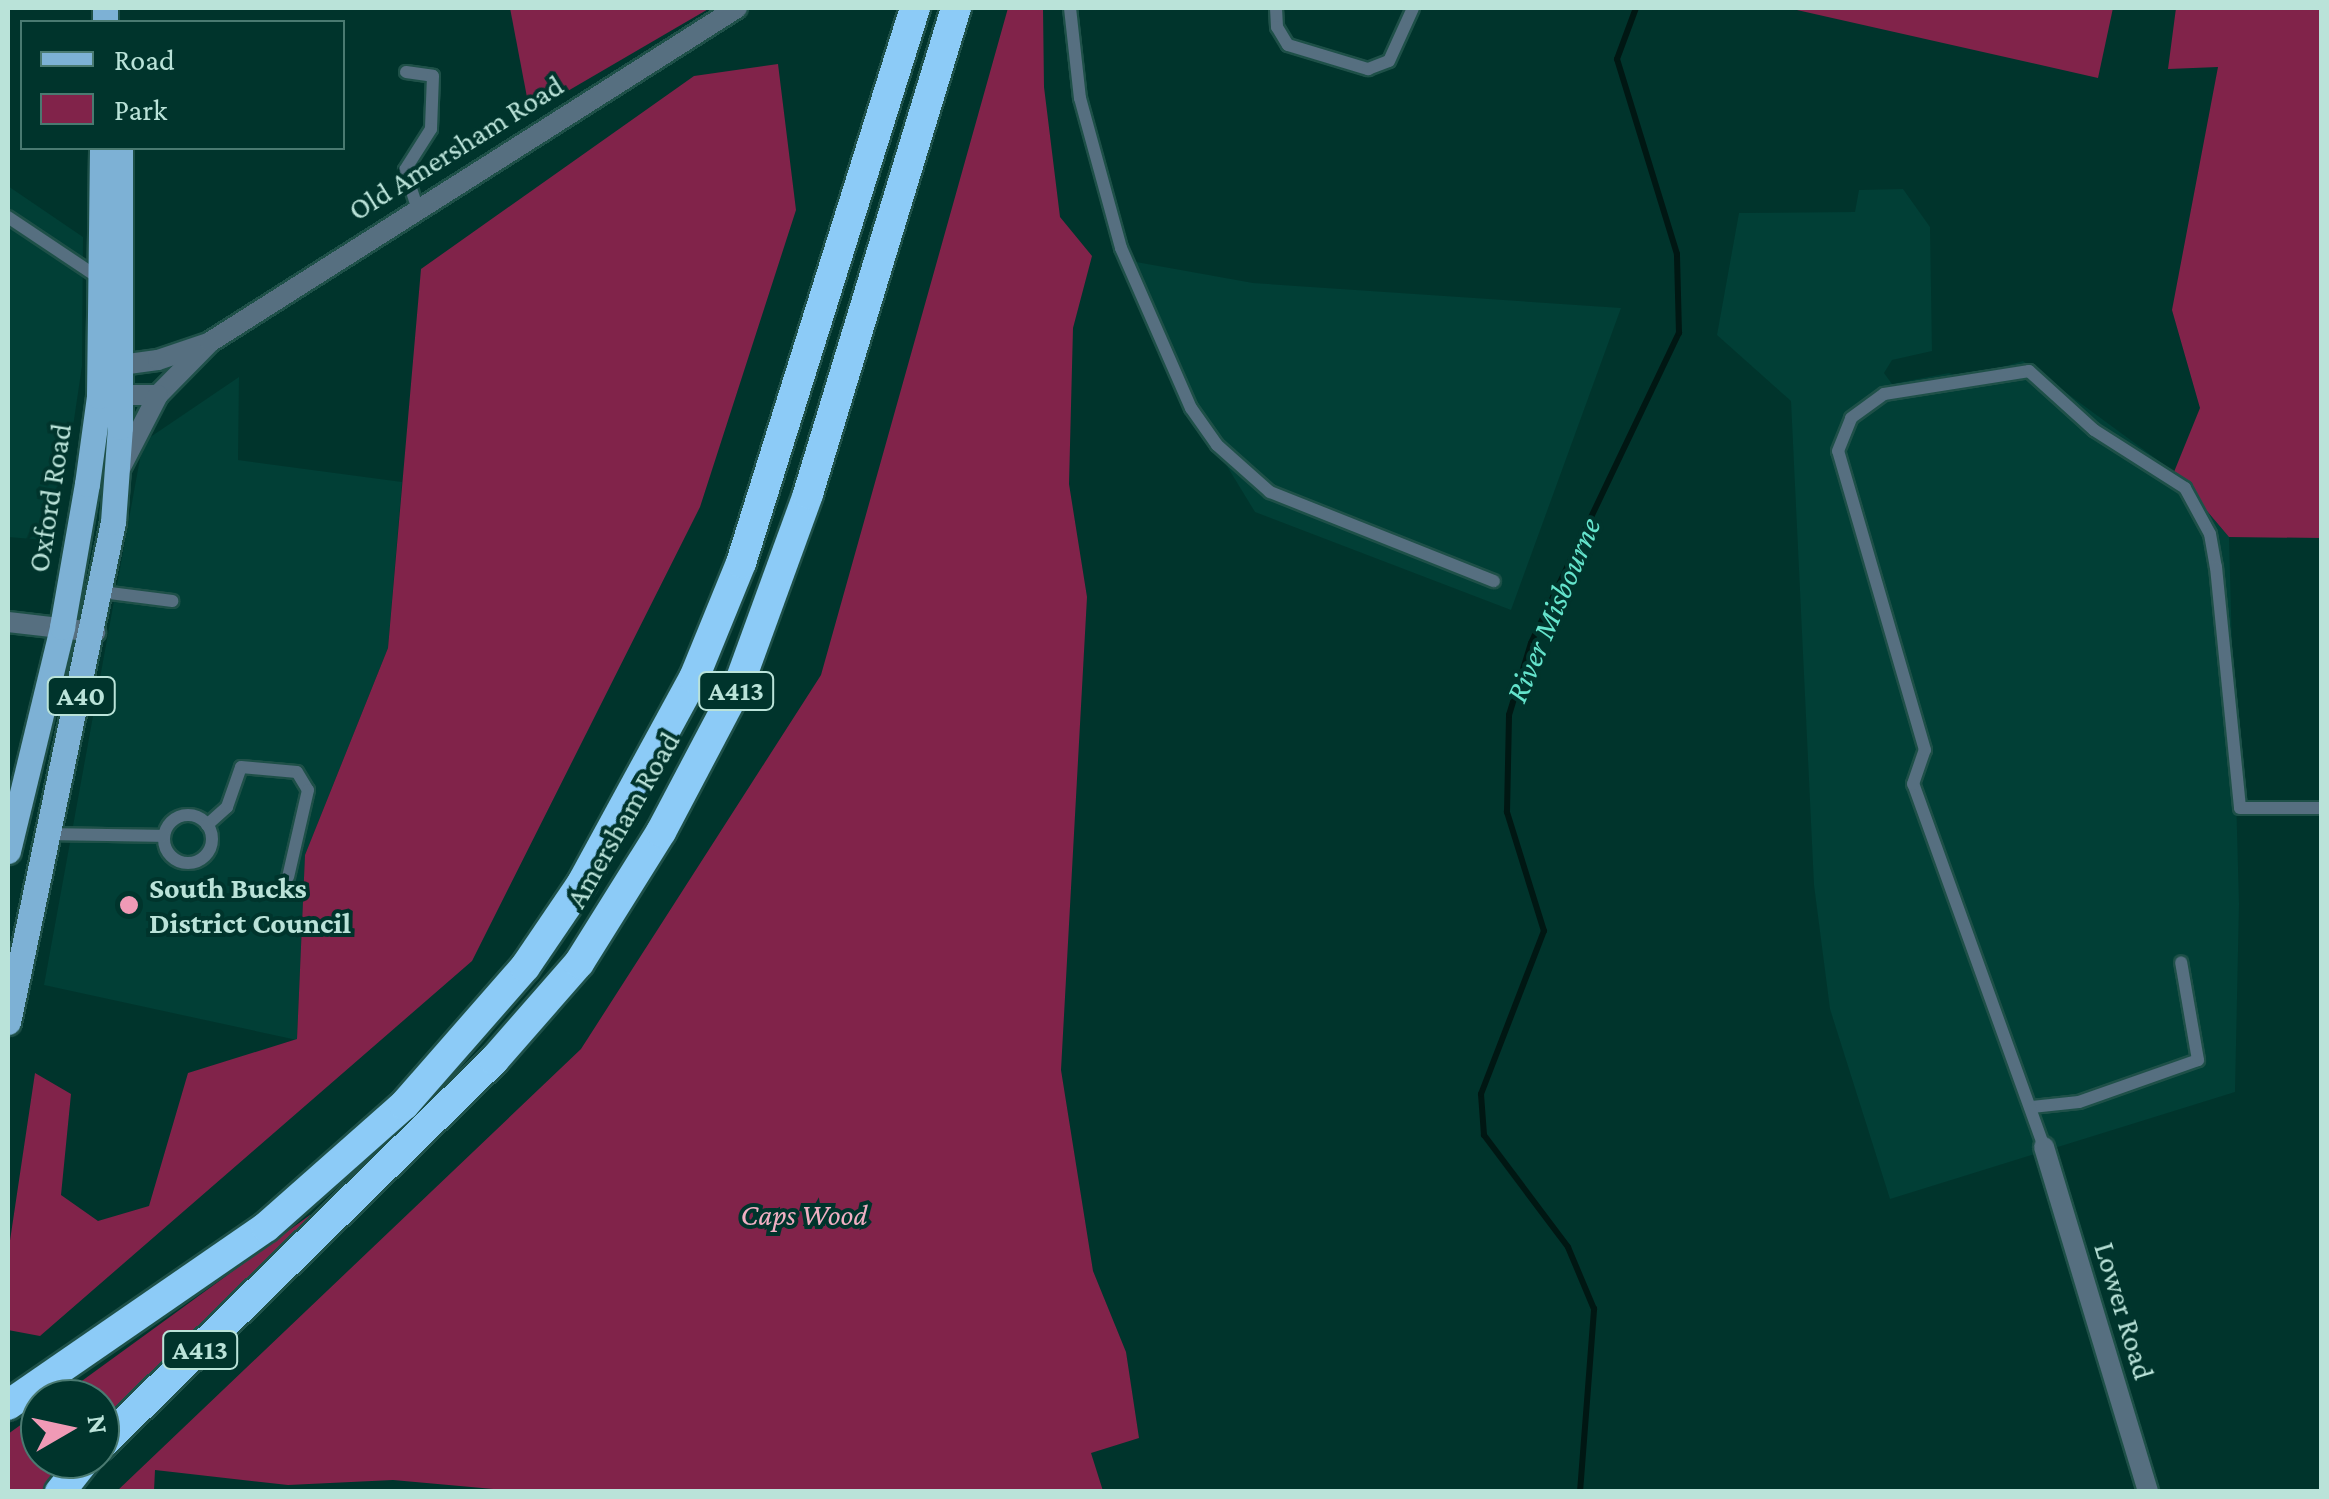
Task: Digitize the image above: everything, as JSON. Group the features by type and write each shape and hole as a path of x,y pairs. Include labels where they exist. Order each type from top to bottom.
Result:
{"highway":[{"name":"A413","path":"8,1405 266,1227 404,1105 524,967 582,883 694,678 741,563 915,8"},
{"name":"Amersham Road","path":"120,1426 494,1060 579,962 660,832 740,684 795,529 956,8"}],"main road":[{"name":"Oxford Road","path":"9,846 62,627 110,395 100,278 102,150"},
{"name":"A40","path":"110,367 120,150"},
{"name":"A40","path":"8,1022 102,592 116,477 110,395"},
{"path":"9,846 50,834"}],"street":[{"name":"Old Amersham Road","path":"116,477 158,394 210,342 416,206 737,8"},
{"name":"Old Amersham Road","path":"110,367 210,342"},
{"path":"110,395 158,394"},
{"path":"8,622 94,632"},
{"name":"Lower Road","path":"2044,1147 2148,1492"}],"lane":[{"path":"1070,8 1080,98 1121,248 1191,408 1217,445 1270,492 1494,581"},
{"path":"1276,8 1277,27 1288,45 1368,69 1389,61 1412,8"},
{"path":"406,72 433,76 431,128 404,170 416,206"},
{"path":"8,217 100,278"},
{"path":"2044,1147 1913,784 1925,750 1838,451 1852,418 1884,394 2029,371 2094,430 2185,488 2210,534 2216,567 2240,808 2322,808"},
{"path":"102,592 172,602"},
{"path":"207,825 226,806 241,767 297,772 308,790 288,877"},
{"path":"164,836 179,817 207,825"},
{"path":"164,836 170,856 192,863 210,848 207,825"},
{"path":"50,834 164,836"},
{"path":"2032,1108 2079,1102 2198,1060 2181,962"}],"shaded area":[{"path":"8,186 83,237 82,366 56,541 8,537"},
{"path":"1903,189 1930,227 1932,351 1892,360 1884,373 1892,384 1949,373 1964,378 2023,361 2174,472 2229,537 2239,904 2235,1092 1890,1199 1830,1009 1814,885 1791,401 1717,335 1739,213 1855,212 1859,190"},
{"path":"1125,260 1253,283 1621,308 1511,610 1255,512 1200,422"},
{"path":"239,377 238,460 402,482 388,648 305,855 297,1040 44,985 143,442"}],"green space":[{"path":"510,8 710,8 530,113"},
{"name":"Caps Wood","path":"1008,8 1043,8 1044,87 1060,217 1092,256 1073,328 1069,484 1087,597 1061,1070 1093,1271 1126,1352 1139,1438 1091,1453 1103,1491 527,1492 393,1480 288,1485 155,1470 154,1491 117,1491 581,1049 821,675"},
{"path":"1788,8 2113,8 2098,78"},
{"path":"2176,8 2321,8 2321,538 2229,537 2174,472 2200,408 2172,310 2218,67 2168,69"},
{"path":"778,64 796,210 700,507 472,961 40,1336 8,1330 8,1254 35,1073 71,1094 61,1195 98,1221 149,1206 188,1073 297,1039 305,855 388,648 421,269 694,76"},
{"path":"310,1215 325,1218 120,1418 120,1379 84,1379"},
{"path":"20,1425 20,1479 63,1479 52,1491 8,1491 8,1434"}],"waterway":[{"name":"River Misbourne","path":"1580,1492 1594,1309 1568,1247 1484,1135 1481,1094 1544,931 1507,812 1509,715 1531,643 1679,333 1677,254 1617,59 1636,8"}],"place":[{"name":"South Bucks District Council","path":"129,905"}]}
